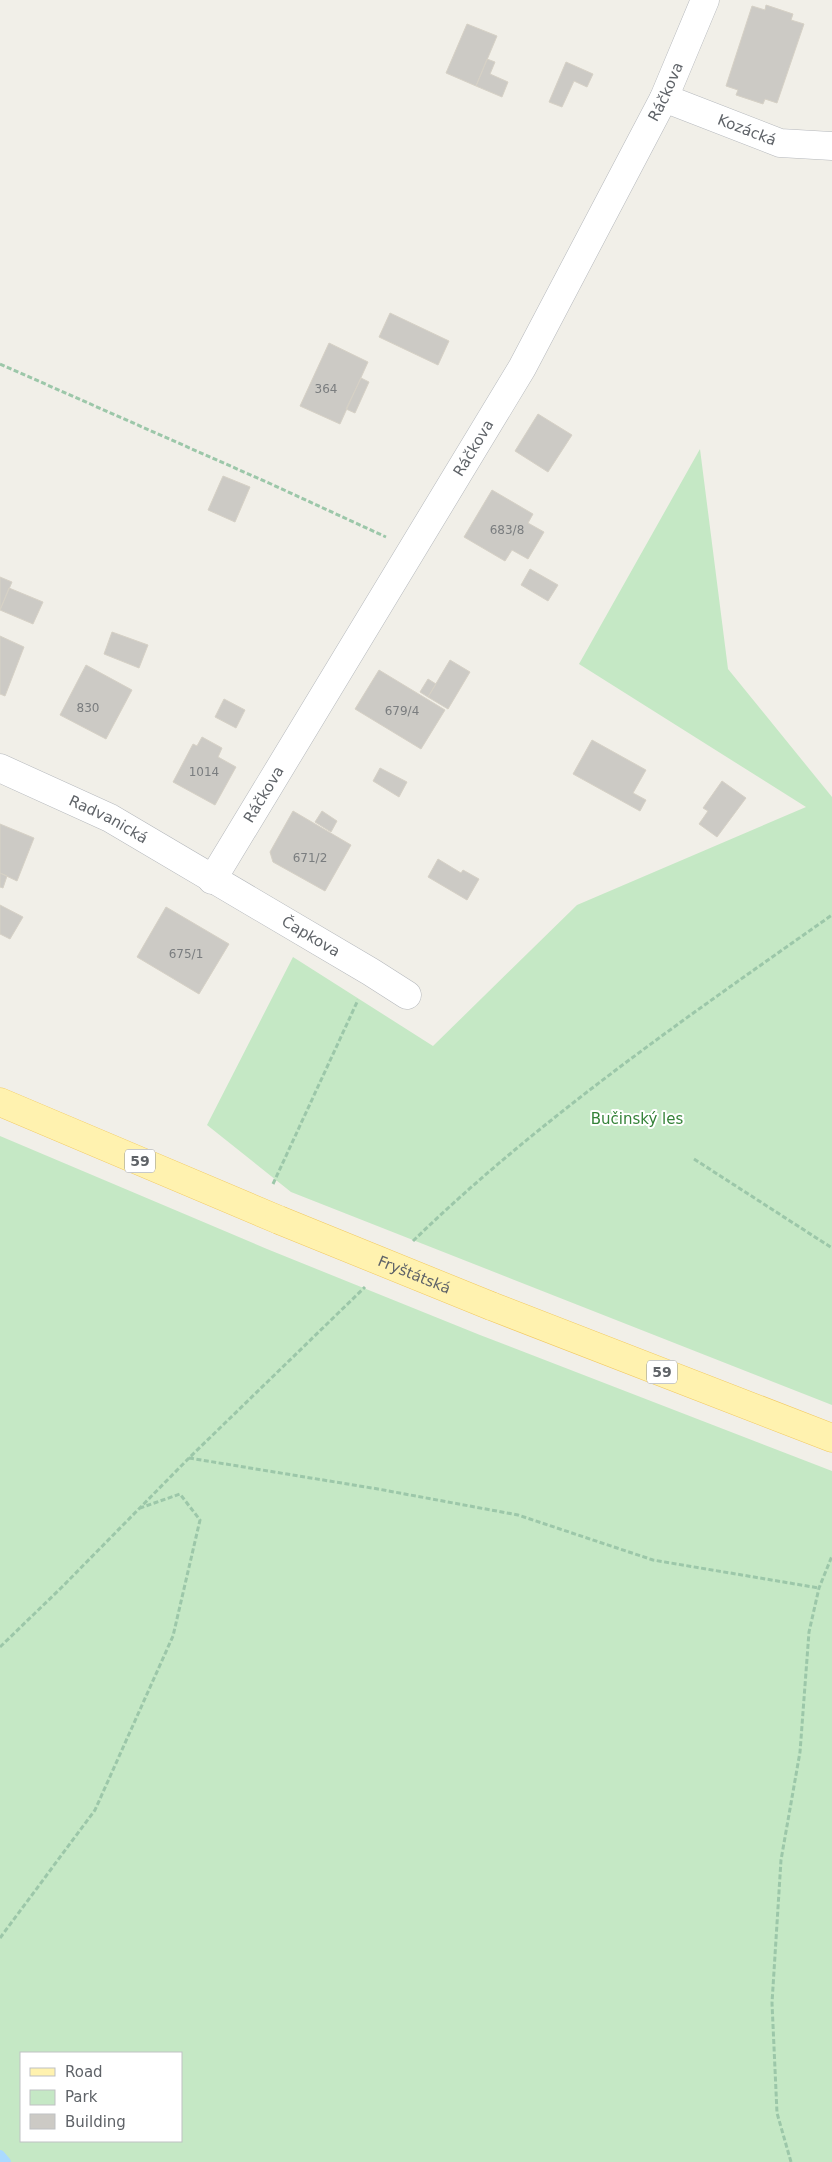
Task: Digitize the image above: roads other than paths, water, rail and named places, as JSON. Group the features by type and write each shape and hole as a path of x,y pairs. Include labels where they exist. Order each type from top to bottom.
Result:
{"main road":[{"name":"Fryštátská","path":"0,1102 270,1216 491,1306 832,1438"}],"street":[{"name":"Ráčkova","path":"212,880 522,368 664,98 705,0"},
{"name":"Kozácká","path":"664,98 780,143 832,146"},
{"name":"Radvanická","path":"0,768 110,818 212,880"},
{"name":"Čapkova","path":"212,880 371,972 407,995"}],"waterway":[{"path":"0,2155 6,2162"}],"park label":[{"name":"Bučinský les","path":"637,1119"}]}
